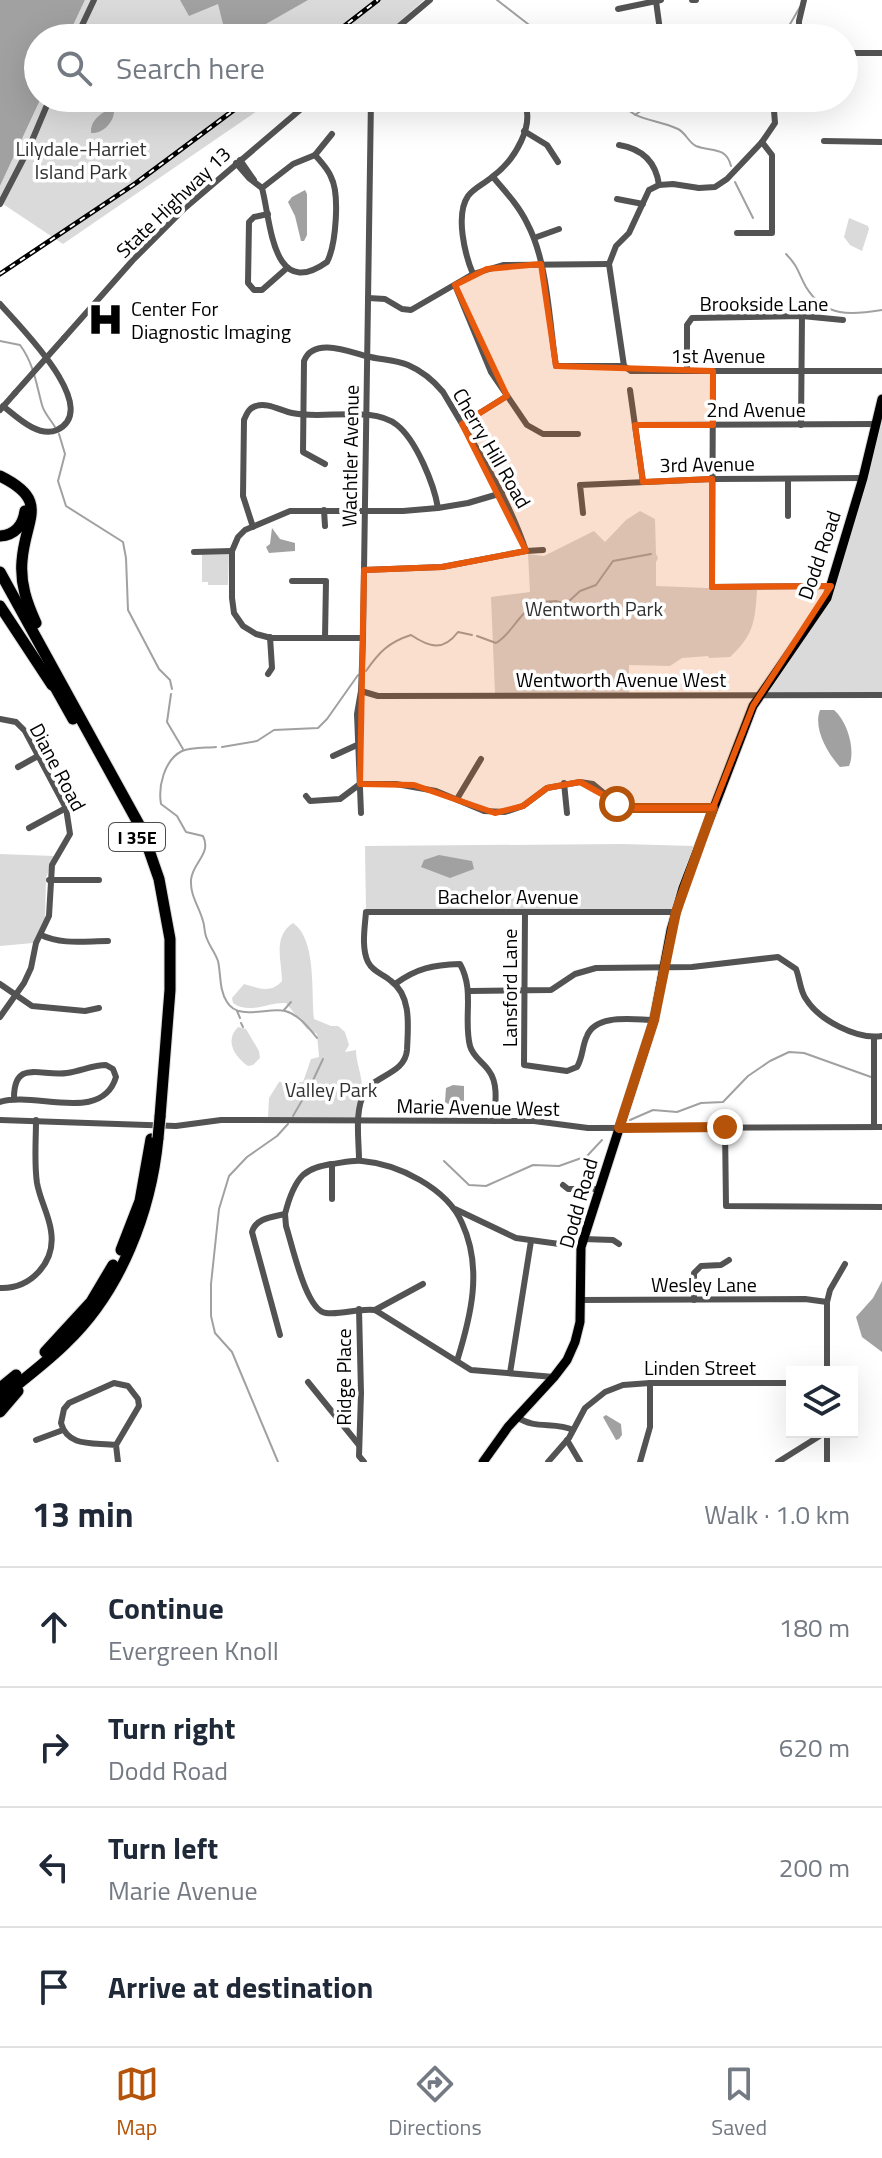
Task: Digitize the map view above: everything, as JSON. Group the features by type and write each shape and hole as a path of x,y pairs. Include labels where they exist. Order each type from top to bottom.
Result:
{"highway":[{"path":"0,476 23,488 32,506 22,561 24,591 64,695"},
{"path":"0,482 18,493 25,510 20,527 11,534 0,536"},
{"name":"I 35E","path":"0,572 64,695"},
{"name":"I 35E","path":"0,586 142,830 162,891 170,939 170,990 150,1190 133,1241 110,1287 67,1342 0,1399"},
{"path":"0,606 64,695"},
{"name":"I 35E","path":"0,1388 52,1346 91,1302 120,1254 140,1201 154,1139"},
{"path":"0,1412 67,1342"}],"main road":[{"name":"Dodd Road","path":"483,1462 517,1417 554,1377 567,1360 575,1342 580,1322 582,1243 654,1020 676,912 746,722 760,695 820,611 831,586 863,478 882,399"}],"street":[{"path":"83,24 94,0"},
{"path":"402,24 430,0"},
{"path":"618,9 658,0 660,24"},
{"path":"799,24 804,0"},
{"path":"858,53 882,53"},
{"path":"0,204 44,112"},
{"name":"State Highway 13","path":"1,408 160,232 297,112"},
{"name":"Wachtler Avenue","path":"361,813 357,705 361,691 363,638 371,112"},
{"path":"473,274 464,245 463,212 467,198 506,164 529,121 528,112"},
{"path":"624,366 609,264 616,246 629,233 649,190 659,185 673,184 715,187 727,179 762,142 775,123 774,112"},
{"path":"524,131 549,147 558,162"},
{"path":"262,188 293,164 315,155 332,134"},
{"path":"824,141 882,142"},
{"path":"737,233 772,233 772,155 762,142"},
{"path":"619,145 650,159 657,169 659,185"},
{"path":"238,161 262,188 277,256 287,268 310,271 327,262 332,251 334,187 332,178 315,155"},
{"path":"493,177 526,220 541,264"},
{"path":"617,199 643,204"},
{"path":"268,214 254,217 249,222 248,283 254,290 262,290 287,268"},
{"path":"534,238 559,229"},
{"name":"1st Avenue","path":"541,264 556,366 624,366 631,371 882,371"},
{"path":"368,298 385,299 402,309 411,310 473,274 503,265 609,264"},
{"path":"455,285 491,372 532,430 543,434 578,434"},
{"path":"0,304 52,364 70,401 71,410 59,429 43,431 1,408"},
{"path":"801,425 802,316"},
{"name":"Brookside Lane","path":"687,371 687,325 692,318 802,316 843,320"},
{"name":"Cherry Hill Road","path":"325,464 303,452 304,361 309,352 317,348 339,349 398,361 423,373 443,392 502,493 516,520 526,551"},
{"path":"713,371 712,587 831,586"},
{"path":"630,390 643,482"},
{"path":"462,424 507,396"},
{"path":"253,527 243,496 244,420 248,410 263,405 303,415 387,419 404,432 431,478 438,508"},
{"name":"2nd Avenue","path":"635,425 876,424"},
{"name":"3rd Avenue","path":"583,513 580,485 712,479 863,478"},
{"path":"788,479 788,516"},
{"path":"363,638 270,637 256,634 243,626 234,613 232,598 232,551 238,537 290,511 438,508 502,493"},
{"path":"324,510 325,526"},
{"path":"364,570 442,567 543,550"},
{"path":"194,552 232,551"},
{"path":"292,581 326,581 325,638"},
{"path":"268,674 272,668 270,637"},
{"name":"Wentworth Avenue West","path":"361,691 378,696 882,695"},
{"name":"Diane Road","path":"0,719 16,722 38,756 66,808 70,834 52,865 49,916 31,968 0,1017"},
{"path":"333,756 357,745"},
{"path":"18,767 38,756"},
{"path":"457,799 481,759"},
{"path":"564,783 567,813"},
{"path":"306,796 310,801 332,801 340,799 360,784 414,785 484,811 505,812 523,806 547,788 564,783 593,784 617,804 627,808 713,808"},
{"path":"29,828 66,808"},
{"path":"49,880 99,880"},
{"name":"Bachelor Avenue","path":"395,984 374,971 365,954 366,912 676,912"},
{"name":"Lansford Lane","path":"525,912 524,1065 567,1071 577,1067 587,1035 597,1024 608,1020 654,1020"},
{"path":"41,935 63,942 108,941"},
{"path":"470,991 551,990 575,974 596,968 692,967 778,957 796,969 809,1005 853,1034 878,1037 878,1127"},
{"path":"359,1160 360,1102 365,1090 399,1068 407,1055 408,1007 395,984 425,966 460,964 467,978 470,991 470,1044 474,1054 494,1078 494,1121"},
{"path":"0,984 32,1006 85,1011 99,1008"},
{"path":"0,1102 14,1098 62,1102 102,1099 109,1093 116,1077 113,1069 106,1065 62,1074 26,1073 14,1083 14,1098"},
{"name":"Marie Avenue West","path":"0,1120 102,1126 163,1126 221,1120 494,1121 619,1128 878,1127"},
{"path":"0,1288 15,1287 35,1276 50,1253 50,1225 37,1182 36,1120"},
{"path":"725,1127 726,1206 882,1207"},
{"path":"554,1377 471,1370 375,1310 328,1314 313,1306 286,1226 285,1214 303,1175 314,1167 359,1160 396,1167 437,1192 455,1209 516,1238 582,1243 613,1240 619,1244"},
{"path":"332,1164 332,1199"},
{"path":"563,1185 568,1189 598,1189"},
{"path":"455,1209 464,1226 474,1275 468,1323 457,1361"},
{"path":"280,1335 252,1232 258,1222 285,1214"},
{"path":"510,1373 531,1241"},
{"path":"694,1300 694,1273 701,1266 721,1265 729,1260"},
{"path":"827,1366 827,1302 830,1290 845,1264"},
{"path":"375,1310 423,1284"},
{"name":"Wesley Lane","path":"580,1300 805,1299 827,1302"},
{"name":"Ridge Place","path":"359,1309 359,1456 364,1462"},
{"name":"Ridge Place","path":"308,1382 359,1445"},
{"path":"116,1445 77,1442 68,1437 63,1430 61,1416 69,1403 114,1383 123,1383 132,1390 139,1406 116,1445 118,1462"},
{"path":"640,1462 650,1427 650,1383"},
{"name":"Linden Street","path":"548,1462 567,1440 585,1408 605,1392 623,1385 786,1383"},
{"path":"517,1417 531,1425 562,1426 573,1430"},
{"path":"36,1440 63,1430"},
{"path":"778,1462 816,1438"},
{"path":"826,1438 827,1462"},
{"path":"567,1440 580,1462"}],"highlighted area":[{"path":"541,264 556,366 713,371 713,425 635,425 643,482 712,479 712,587 831,586 753,706 713,808 627,808 580,782 547,788 523,806 495,813 414,785 360,784 364,570 442,567 526,551 462,424 507,396 455,285 487,269"}],"green space":[{"path":"85,0 424,0 397,24 74,24"},
{"name":"Lilydale-Harriet Island Park","path":"34,112 256,112 63,244 0,202 0,186"},
{"path":"849,218 868,226 862,251 850,245 844,237"},
{"path":"882,413 882,693 764,694 824,609"},
{"name":"Wentworth Park","path":"640,511 655,519 658,558 656,586 757,590 754,619 744,642 730,657 682,658 670,666 629,665 629,694 495,693 491,597 530,592 528,554 544,556 594,531 605,542 626,520"},
{"path":"202,553 229,553 228,585 202,582"},
{"path":"365,846 694,846 671,910 366,912"},
{"path":"0,854 54,856 46,878 45,919 33,943 0,946"},
{"name":"Valley Park","path":"293,923 301,931 309,954 314,1019 338,1026 345,1032 349,1045 345,1052 356,1050 362,1089 357,1119 268,1118 269,1098 279,1082 303,1082 311,1059 319,1057 317,1034 307,1029 286,1003 246,1008 233,1003 232,998 244,984 269,989 282,981 280,942"},
{"path":"238,1027 246,1029 259,1051 260,1058 253,1065 243,1062 233,1048 232,1038"}],"shaded area":[{"path":"0,0 85,0 74,24 24,24 24,112 34,112 0,186"},
{"path":"180,0 308,0 266,24 223,24 218,4 189,16"},
{"path":"114,112 104,129 91,133 94,122 99,116"},
{"path":"305,190 307,235 301,241 288,202"},
{"path":"272,528 280,539 295,543 295,551 269,553 266,547 270,544"},
{"path":"541,601 567,603 568,616 548,614 536,605"},
{"path":"820,710 834,710 843,721 851,744 849,766 840,767 826,748 818,725"},
{"path":"439,855 472,861 474,869 450,878 421,867 424,860"},
{"path":"464,1086 464,1107 453,1107 445,1102 446,1088"},
{"path":"882,1281 882,1352 862,1337 856,1317 873,1298"},
{"path":"606,1415 621,1424 622,1435 619,1439 616,1440 603,1417"}],"waterway":[{"path":"497,0 528,24"},
{"path":"790,24 800,7"},
{"path":"632,112 678,129 696,146 722,152 731,166"},
{"path":"635,115 639,112"},
{"path":"735,182 753,218"},
{"path":"786,254 813,297 830,309 850,313 882,310"},
{"path":"0,341 20,345 25,352 43,408 55,427"},
{"path":"59,434 65,454 58,481 66,506 123,542 128,610 159,669 170,680 172,689"},
{"path":"567,603 580,591 596,585 613,561 651,554"},
{"path":"477,636 496,643 524,613 536,605"},
{"path":"366,671 385,648 411,635 436,646 447,643 458,632 472,635"},
{"path":"222,747 257,741 274,730 318,728 358,675"},
{"path":"171,694 167,722 183,749"},
{"path":"216,747 190,749 176,755 164,774 160,797 161,804 177,816 186,832 203,836 205,842 192,874 191,886 206,937 218,961 223,992 227,1002 238,1011 278,1010 290,1013 317,1038"},
{"path":"284,1010 291,1002"},
{"path":"237,1011 240,1018"},
{"path":"241,1023 243,1027"},
{"path":"630,1120 653,1110 677,1112 701,1103 723,1102 748,1076 789,1052 804,1053 871,1077"},
{"path":"307,1093 323,1059"},
{"path":"293,1116 304,1097"},
{"path":"278,1462 232,1352 215,1333 211,1316 211,1284 219,1209 229,1176 288,1124"},
{"path":"444,1161 469,1185 486,1186 533,1165 559,1166 587,1156 602,1140"}],"railway":[{"path":"347,24 378,0"},
{"path":"0,274 136,183 231,112"}],"place":[{"name":"Center For Diagnostic Imaging","path":"105,320"}],"route":[{"path":"617,804 627,808 713,808 676,912 654,1020 619,1128 725,1127"}]}
